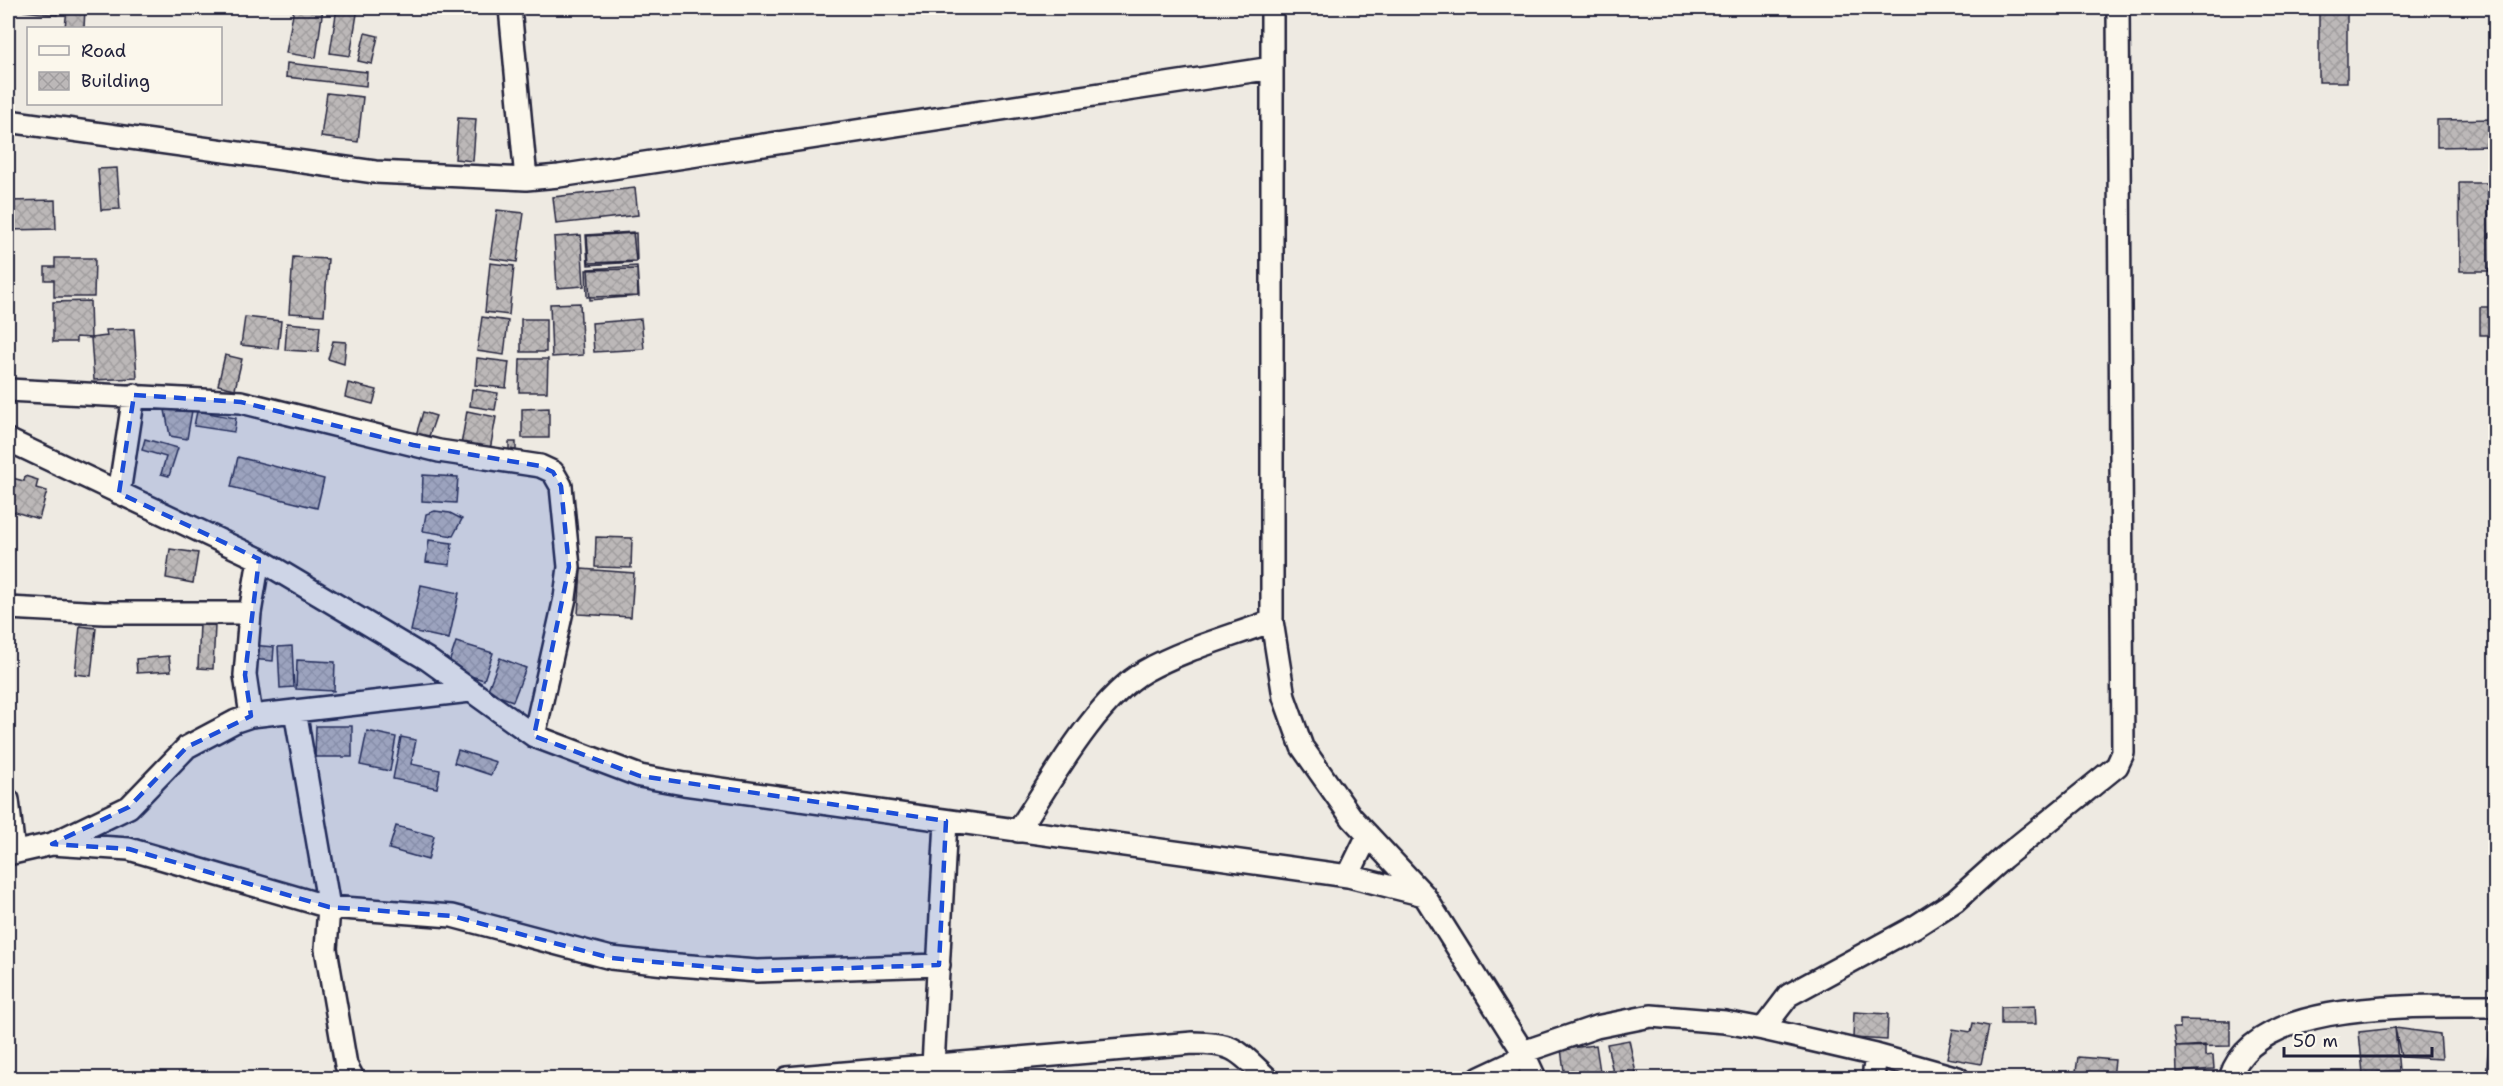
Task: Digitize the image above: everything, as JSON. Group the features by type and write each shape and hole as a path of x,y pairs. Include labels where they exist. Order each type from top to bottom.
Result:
{"street":[{"path":"510,8 526,179"},
{"path":"1272,8 1272,621 1284,697 1302,747 1352,818 1424,895 1523,1052 1535,1078"},
{"path":"1763,1029 1789,995 1916,926 1956,901 2003,858 2117,766 2123,753 2118,8"},
{"path":"8,121 375,172 526,179 1272,68"},
{"path":"8,390 241,402 413,445 540,465 553,472 561,486 568,567 565,598 534,736"},
{"path":"119,493 134,395"},
{"path":"8,440 259,559 427,659 534,736 640,776 1348,876 1424,895"},
{"path":"251,716 245,675 250,613 259,559"},
{"path":"8,608 104,614 250,613"},
{"path":"1018,831 1093,719 1115,693 1143,672 1171,658 1272,621"},
{"path":"8,800 11,853 52,844 129,807 188,747 236,721 251,716 470,692"},
{"path":"295,711 329,907 326,949 345,1065 352,1078"},
{"path":"933,1066 946,820"},
{"path":"1348,876 1368,835"},
{"path":"52,844 129,849 329,907 452,916 611,958 757,971 939,965"},
{"path":"2230,1078 2234,1064 2264,1036 2304,1019 2352,1010 2496,1006"},
{"path":"1480,1078 1512,1063 1523,1052 1596,1027 1651,1016 1725,1022 1763,1029 1876,1055 1958,1078"},
{"path":"787,1078 1192,1043 1215,1043 1236,1049 1267,1078"},
{"path":"1872,1078 1876,1055"}],"highlighted area":[{"path":"134,395 241,402 413,445 540,466 553,472 561,486 569,567 534,736 640,776 946,821 939,965 757,971 611,958 452,916 329,907 129,849 52,844 129,807 187,747 251,716 245,675 259,559 119,493"}],"building":[{"path":"24,8 58,8 57,15 24,11"},
{"path":"67,8 85,8 84,27 65,27"},
{"path":"294,8 323,8 316,58 286,53"},
{"path":"337,8 358,8 350,56 330,53"},
{"path":"2319,8 2347,8 2347,82 2319,82"},
{"path":"365,33 378,36 372,64 358,61"},
{"path":"287,63 367,72 366,86 286,77"},
{"path":"327,93 363,97 358,142 321,137"},
{"path":"458,118 476,119 473,161 455,159"},
{"path":"2496,119 2496,146 2437,147 2437,120"},
{"path":"117,168 120,209 101,210 98,169"},
{"path":"2459,183 2488,183 2489,271 2460,271"},
{"path":"635,188 638,215 556,224 553,197"},
{"path":"55,200 56,229 8,230 8,201"},
{"path":"497,210 524,213 517,262 490,258"},
{"path":"633,232 636,262 588,265 586,235"},
{"path":"636,233 637,261 589,263 587,236"},
{"path":"581,235 584,286 557,288 554,237"},
{"path":"293,257 328,259 324,315 289,313"},
{"path":"55,258 95,258 94,297 54,297 54,280 45,280 45,267 55,267"},
{"path":"490,263 514,266 509,315 485,312"},
{"path":"637,266 639,296 590,300 588,269"},
{"path":"637,269 638,296 587,297 586,270"},
{"path":"90,301 91,338 76,337 76,342 53,342 53,302"},
{"path":"580,303 583,355 552,357 550,304"},
{"path":"2480,307 2496,307 2496,335 2480,335"},
{"path":"245,317 281,321 278,349 241,345"},
{"path":"482,317 508,321 504,355 477,351"},
{"path":"521,319 546,319 546,352 521,352"},
{"path":"641,319 644,349 594,352 592,323"},
{"path":"287,323 320,326 318,352 285,350"},
{"path":"134,329 137,378 94,380 91,338 107,336 106,330"},
{"path":"333,341 346,342 344,364 328,359"},
{"path":"225,355 242,359 235,389 218,385"},
{"path":"477,358 509,362 506,388 475,385"},
{"path":"520,359 548,359 547,392 519,392"},
{"path":"348,383 377,390 373,404 345,397"},
{"path":"472,389 498,393 495,410 470,406"},
{"path":"193,405 187,439 170,436 165,410"},
{"path":"549,408 549,438 522,438 522,409"},
{"path":"197,411 236,418 234,432 194,426"},
{"path":"467,411 496,417 490,450 461,445"},
{"path":"423,412 436,416 428,439 416,435"},
{"path":"145,439 178,448 169,476 161,474 166,457 142,450"},
{"path":"509,442 516,442 516,453 509,454"},
{"path":"238,457 324,479 317,508 231,487"},
{"path":"423,475 458,477 456,503 422,501"},
{"path":"25,476 38,480 36,488 47,491 39,519 8,510 8,495 12,478 24,481"},
{"path":"435,511 450,513 462,519 453,536 423,531 426,514"},
{"path":"596,537 632,538 631,568 595,567"},
{"path":"429,540 452,543 450,565 426,562"},
{"path":"170,549 198,553 193,583 166,578"},
{"path":"581,569 634,573 631,617 578,614"},
{"path":"421,585 459,593 449,639 411,631"},
{"path":"200,624 215,625 213,669 198,668"},
{"path":"80,626 96,628 91,676 75,674"},
{"path":"456,642 493,653 484,680 447,669"},
{"path":"251,645 274,647 273,661 250,659"},
{"path":"292,646 294,687 280,688 278,647"},
{"path":"169,656 171,671 137,673 136,659"},
{"path":"500,658 526,668 513,701 487,692"},
{"path":"297,660 335,662 334,691 296,689"},
{"path":"316,726 352,726 352,757 315,757"},
{"path":"367,731 396,737 390,771 360,765"},
{"path":"401,737 416,740 411,764 440,770 437,788 393,779"},
{"path":"458,750 496,762 491,775 454,763"},
{"path":"396,826 434,836 428,860 389,849"},
{"path":"2035,1006 2036,1024 2001,1024 2001,1007"},
{"path":"1854,1012 1888,1014 1887,1040 1853,1038"},
{"path":"2180,1020 2230,1021 2230,1046 2176,1047 2173,1028 2180,1028"},
{"path":"1973,1023 1989,1026 1981,1064 1947,1058 1953,1029 1971,1032"},
{"path":"2490,1025 2496,1025 2496,1078 2486,1078"},
{"path":"2395,1028 2399,1070 2363,1074 2359,1032"},
{"path":"2395,1028 2440,1034 2442,1059 2401,1057"},
{"path":"1629,1040 1637,1078 1614,1078 1607,1044"},
{"path":"1596,1045 1601,1078 1565,1078 1561,1049"},
{"path":"2205,1045 2205,1056 2213,1055 2214,1069 2177,1072 2176,1047"},
{"path":"2078,1057 2115,1060 2113,1078 2075,1078"},
{"path":"1705,1073 1705,1078 1665,1078 1665,1076"},
{"path":"2440,1073 2440,1078 2399,1078 2399,1076"}]}
